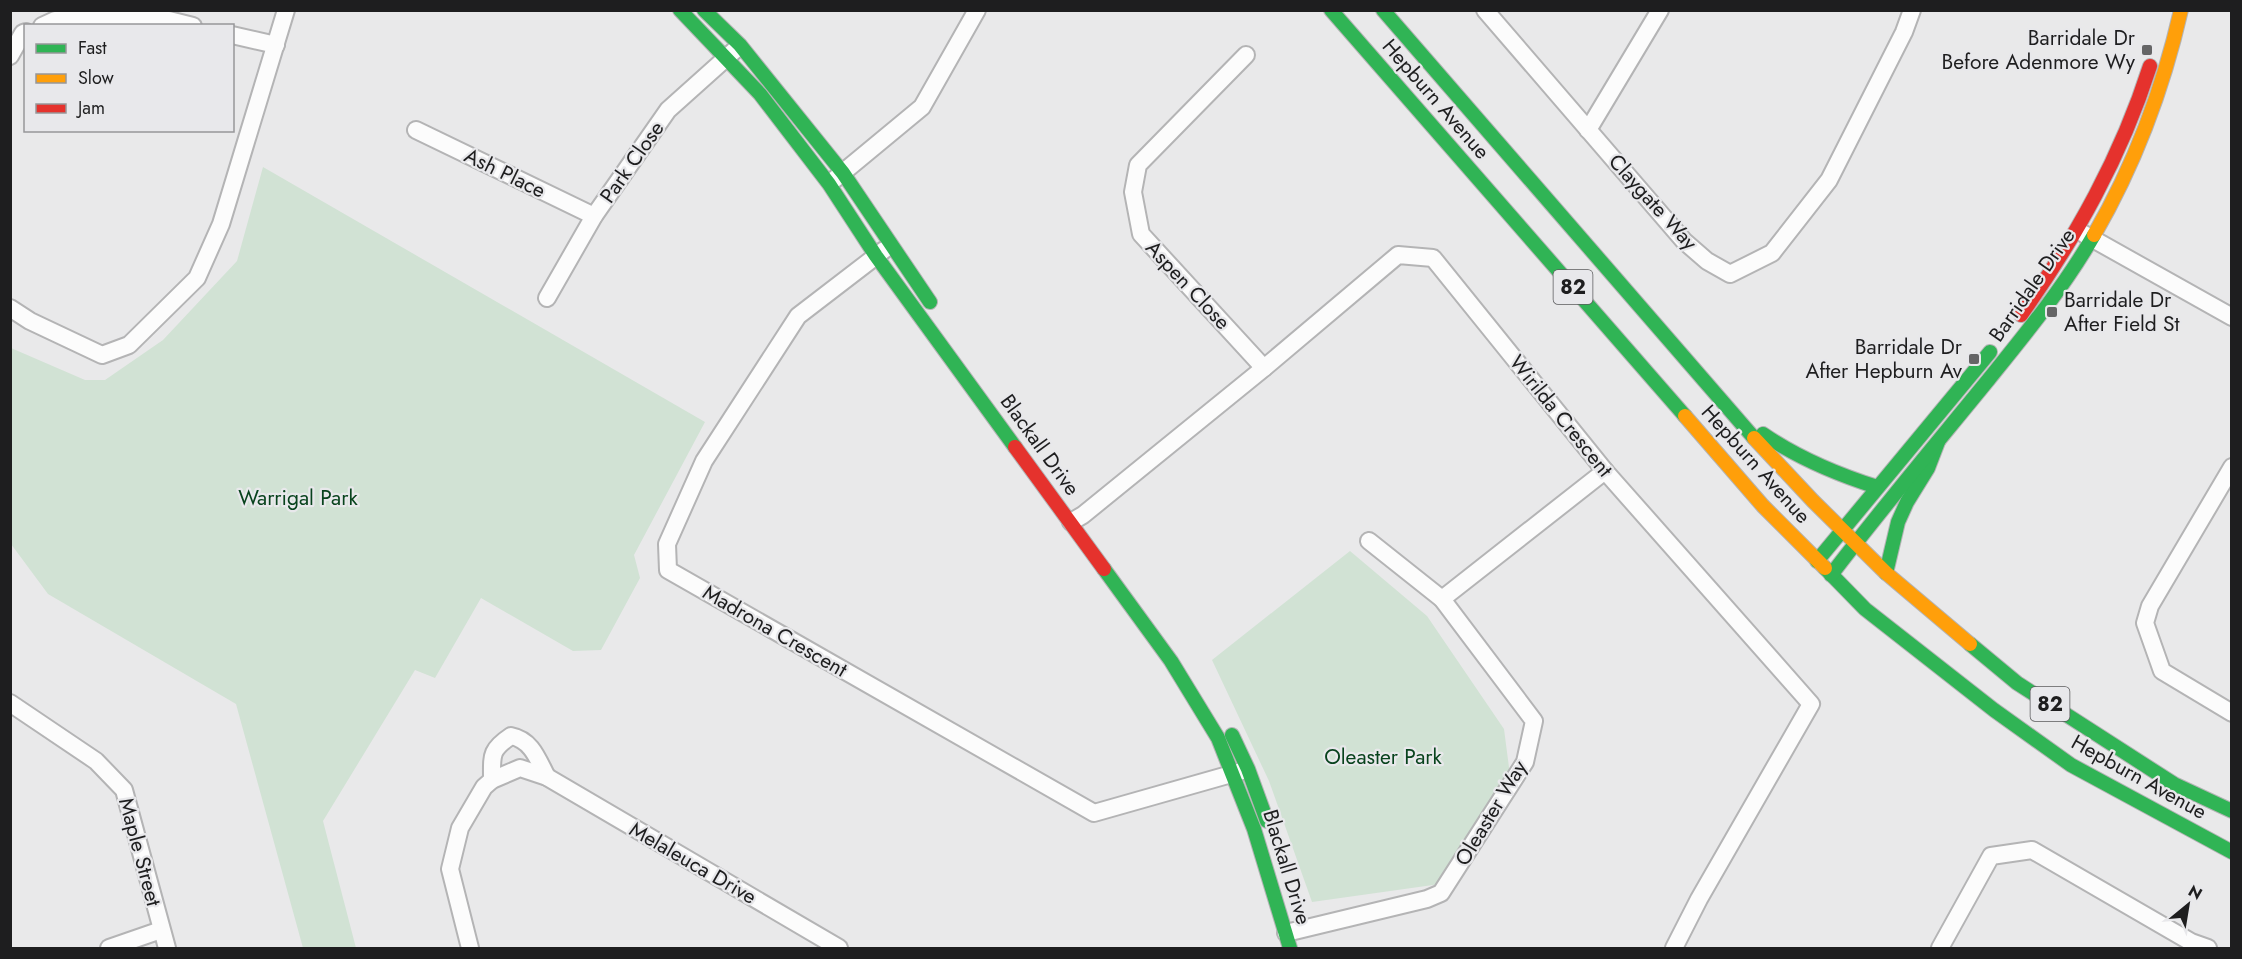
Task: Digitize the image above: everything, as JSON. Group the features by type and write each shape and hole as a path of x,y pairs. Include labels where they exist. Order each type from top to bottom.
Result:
{"main road":[{"name":"Blackall Drive","path":"680,10 760,94 883,251 1080,516 1240,771 1271,832"},
{"name":"Blackall Drive","path":"704,10 740,45 843,173 883,251 938,313"},
{"name":"Hepburn Avenue","path":"1331,10 1763,506 1865,609 1994,710 2070,765 2232,852"},
{"name":"Hepburn Avenue","path":"1383,10 1725,403 1805,492 1886,573 2017,683 2174,784 2232,811"},
{"name":"Barridale Drive","path":"2015,322 2051,272 2085,234 2129,165 2154,104 2181,10"},
{"name":"Barridale Drive","path":"1831,575 2068,276 2102,186 2145,85 2154,51"},
{"name":"Barridale Drive","path":"1817,561 2002,338"},
{"path":"1725,403 1765,435 1798,456 1834,473 1877,488"},
{"path":"1886,573 1898,522 1907,502 1929,468 1938,442"},
{"name":"Blackall Drive","path":"1227,727 1254,828 1295,933"}],"street":[{"path":"10,308 30,321 102,355 129,345 197,278 221,224 286,10"},
{"path":"829,184 922,107 977,10"},
{"name":"Claygate Way","path":"1485,10 1684,241 1707,261 1730,274 1772,254 1829,180 1904,32 1911,10"},
{"path":"1588,130 1660,10"},
{"path":"46,24 55,20 169,20 185,24"},
{"path":"10,56 24,33"},
{"path":"234,35 276,45"},
{"name":"Park Close","path":"547,298 594,216 668,110 740,45"},
{"name":"Aspen Close","path":"1246,55 1138,165 1133,192 1141,234 1264,368"},
{"name":"Ash Place","path":"416,130 594,216"},
{"path":"2085,234 2232,317"},
{"name":"Madrona Crescent","path":"883,251 798,316 704,461 667,544 668,570 1094,813 1240,771"},
{"name":"Wirilda Crescent","path":"1080,516 1264,368 1398,255 1433,258 1605,471 1811,704 1699,899 1674,948"},
{"path":"2232,466 2150,606 2145,623 2162,670 2232,713"},
{"path":"1442,599 1605,471"},
{"name":"Oleaster Way","path":"1295,933 1427,899 1441,893 1524,762 1533,721 1442,599 1369,541"},
{"name":"Maple Street","path":"10,703 96,761 124,790 167,948"},
{"path":"492,780 492,758 496,746 511,736 520,737 531,746 547,777"},
{"name":"Melaleuca Drive","path":"470,948 450,869 460,828 484,787 492,780 520,768 547,777 839,948"},
{"path":"1940,948 1990,856 2032,850 2189,945 2208,948"},
{"path":"109,948 161,930"}],"green space":[{"name":"Warrigal Park","path":"263,167 705,422 634,555 640,578 601,650 573,651 481,598 435,678 415,670 323,821 356,948 303,948 236,704 48,594 11,544 11,348 85,380 105,380 163,340 237,261"},
{"name":"Oleaster Park","path":"1350,551 1427,616 1504,729 1510,775 1440,884 1312,902 1269,781 1212,660"}],"traffic: fast":[{"path":"680,10 760,94 829,184 876,256 1015,447"},
{"path":"704,10 740,45 843,173 930,302"},
{"path":"1331,10 1685,416"},
{"path":"1383,10 1754,438"},
{"path":"1831,575 2031,326 2058,291 2094,235"},
{"path":"1817,561 1990,352"},
{"path":"1763,434 1818,465 1877,487"},
{"path":"1886,573 1898,522 1907,502 1928,468 1938,442"},
{"path":"1825,568 1865,609 1994,710 2071,765 2232,852"},
{"path":"1104,569 1171,661 1218,738 1254,829 1290,948"},
{"path":"1970,644 2017,683 2174,784 2232,811"},
{"path":"1232,735 1248,769 1267,821"}],"traffic: slow":[{"path":"2094,235 2122,181 2146,125 2166,68 2181,10"},
{"path":"1685,416 1763,506 1825,568"},
{"path":"1754,438 1813,501 1886,573 1970,644"}],"traffic: jam":[{"path":"2021,315 2060,256 2095,195 2125,132 2150,66"},
{"path":"1015,447 1104,569"}],"place":[{"name":"Barridale Dr Before Adenmore Wy","path":"2147,50"},
{"name":"Barridale Dr After Field St","path":"2052,312"},
{"name":"Barridale Dr After Hepburn Av","path":"1974,359"}]}
